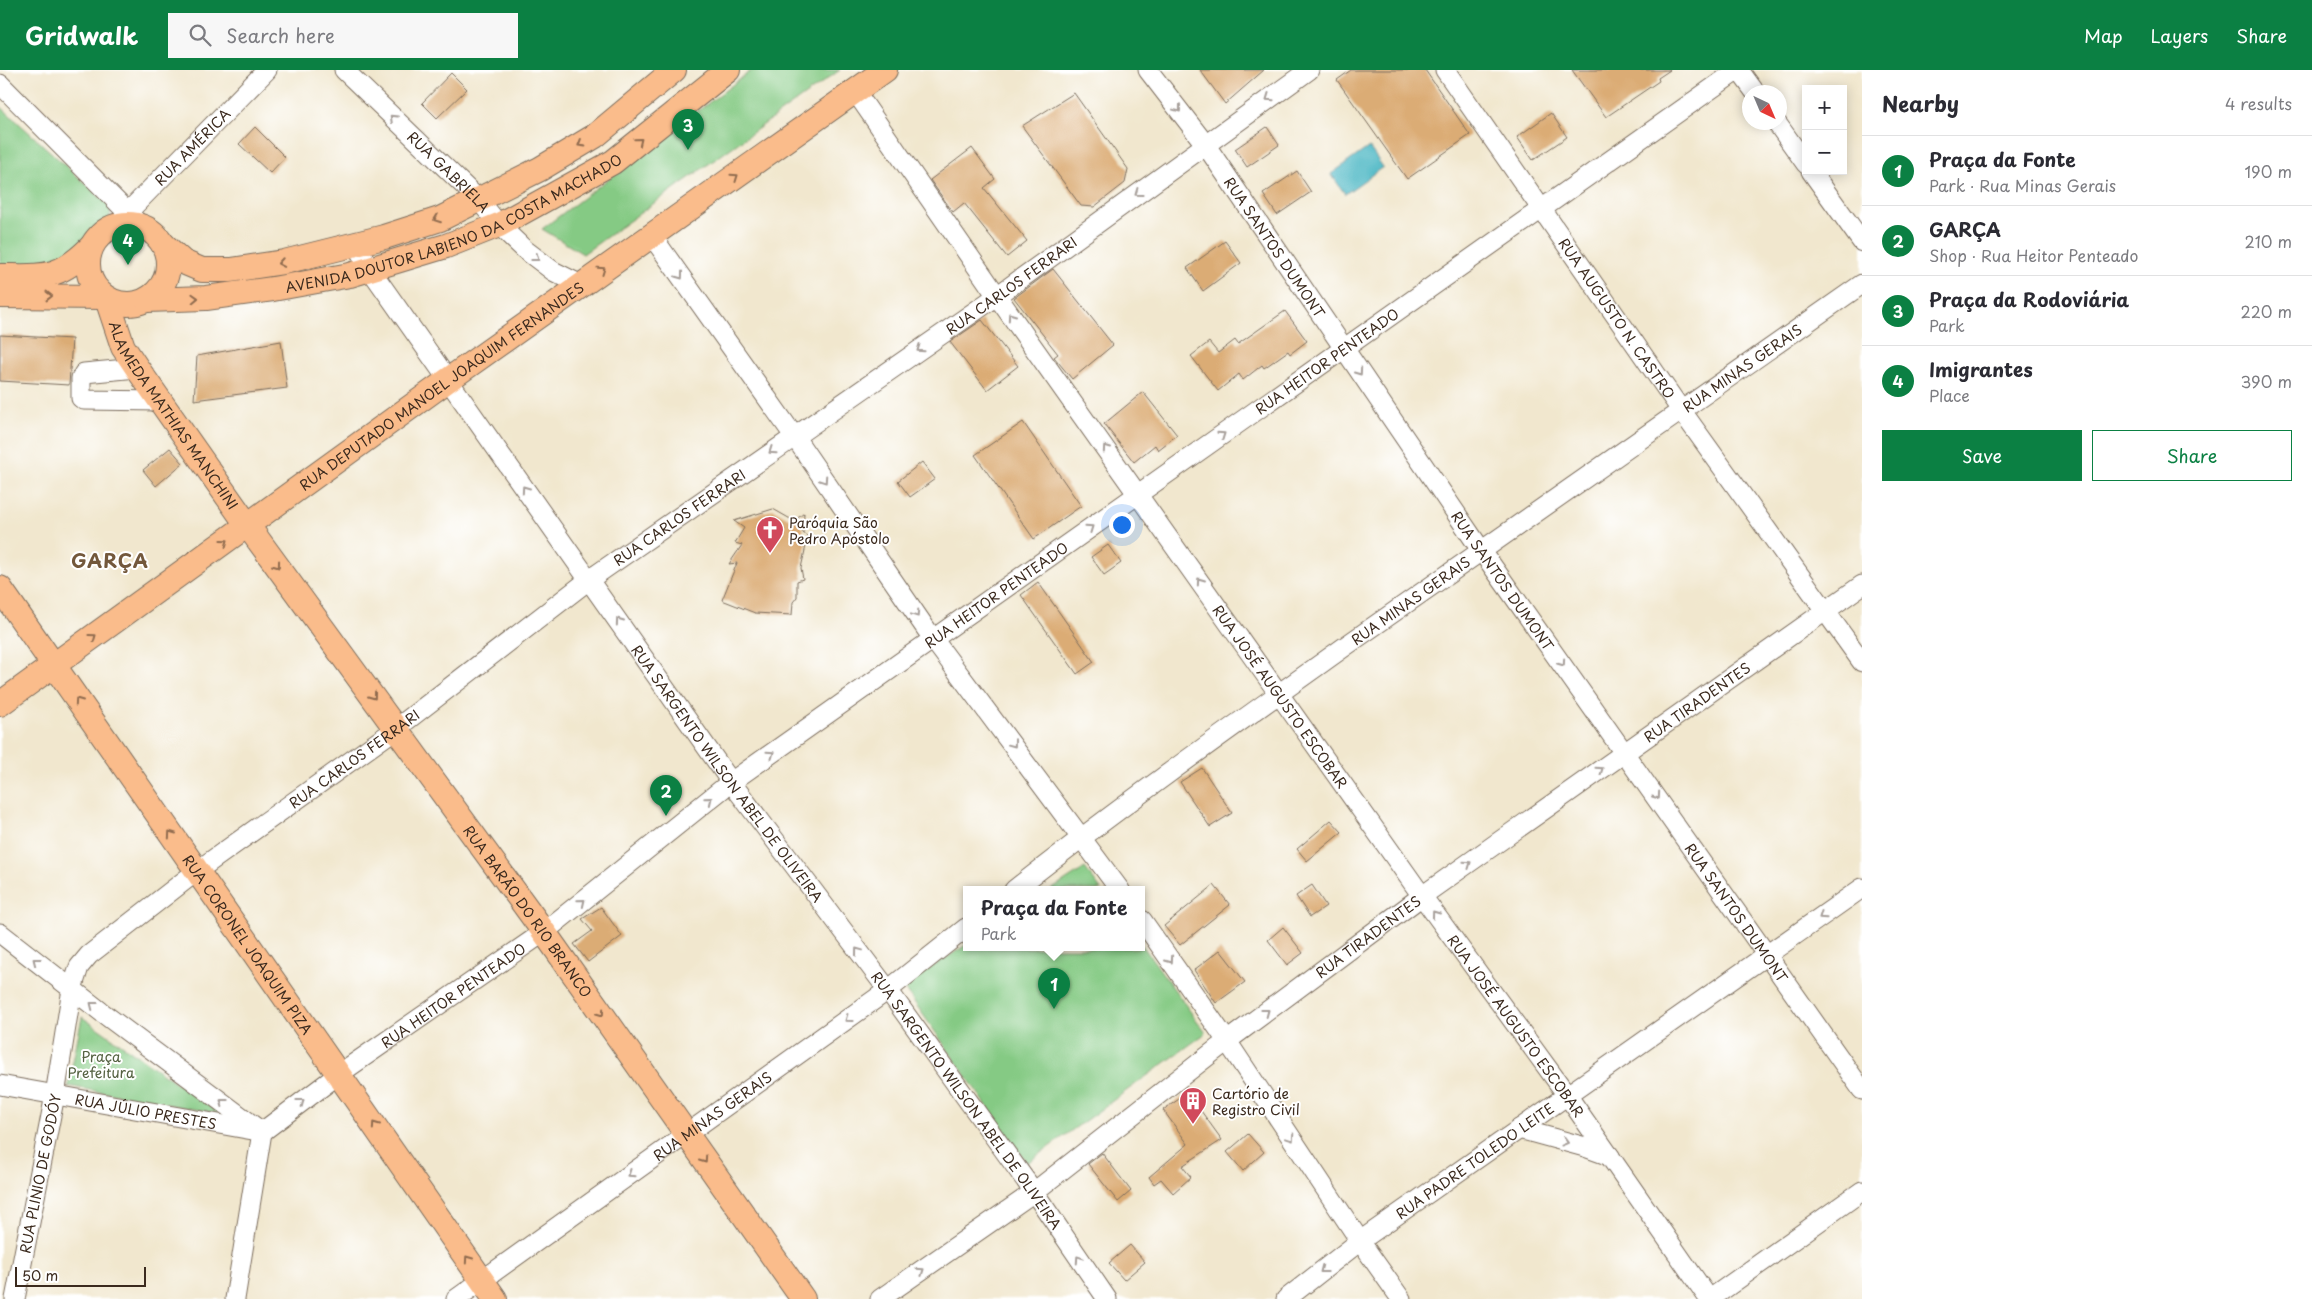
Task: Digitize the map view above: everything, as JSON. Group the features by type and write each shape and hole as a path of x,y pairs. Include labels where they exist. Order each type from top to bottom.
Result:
{"main road":[{"name":"AVENIDA DOUTOR LABIENO DA COSTA MACHADO","path":"164,245 183,262 202,270 231,270 284,262 356,245 440,218 540,169 595,136 674,70"},
{"name":"AVENIDA DOUTOR LABIENO DA COSTA MACHADO","path":"147,300 206,298 273,289 350,275 446,246 499,225 612,162 728,70"},
{"name":"RUA DEPUTADO MANOEL JOAQUIM FERNANDES","path":"0,704 448,380 884,70"},
{"path":"0,276 51,275 74,263 103,232 129,220 153,232 164,245 168,257 166,276 157,292 147,300 123,304 106,298 0,296"},
{"path":"91,247 88,260 88,274 94,287 106,298"},
{"name":"ALAMEDA MATHIAS MANCHINI","path":"106,298 123,347 248,526"},
{"name":"RUA BARÃO DO RIO BRANCO","path":"248,526 544,932 803,1299"},
{"name":"RUA CORONEL JOAQUIM PIZA","path":"0,588 489,1289"}],"street":[{"name":"RUA AMÉRICA","path":"129,220 267,70"},
{"name":"RUA GABRIELA","path":"344,70 479,200 499,225 524,249 553,271 581,285"},
{"name":"RUA SANTOS DUMONT","path":"1148,70 1205,144 1482,550 1626,752 1862,1090"},
{"name":"RUA CARLOS FERRARI","path":"72,989 79,968 89,955 197,871 397,728 590,579 997,296 1309,70"},
{"name":"RUA AUGUSTO N. CASTRO","path":"1445,70 1681,410 1862,662"},
{"path":"1738,70 1750,85"},
{"name":"RUA HEITOR PENTEADO","path":"262,1132 339,1074 544,932 731,782 1738,70"},
{"path":"0,84 129,220"},
{"name":"RUA JOSÉ AUGUSTO ESCOBAR","path":"855,91 997,296 1422,896 1567,1095 1710,1299"},
{"path":"1782,130 1802,158"},
{"path":"1814,175 1862,242"},
{"path":"652,236 794,436 933,639 1117,886"},
{"name":"RUA SARGENTO WILSON ABEL DE OLIVEIRA","path":"356,245 370,269 590,579 731,782 888,990 1034,1192 1106,1299"},
{"name":"RUA MINAS GERAIS","path":"1019,886 1082,837 1280,693 1862,284"},
{"path":"138,368 84,373 81,378 81,398 84,400 161,401"},
{"name":"RUA TIRADENTES","path":"880,1299 1034,1192 1227,1040 1422,896 1862,585"},
{"name":"RUA PADRE TOLEDO LEITE","path":"1286,1299 1360,1241 1862,888"},
{"path":"1145,924 1227,1040 1400,1299"},
{"name":"RUA MINAS GERAIS","path":"456,1299 489,1289 686,1135 888,990 963,930"},
{"path":"0,932 72,989 262,1132 235,1299"},
{"name":"RUA PLINIO DE GODÓY","path":"15,1299 55,1095 72,989"},
{"name":"RUA JÚLIO PRESTES","path":"0,1085 262,1132"},
{"path":"1519,1129 1585,1147 1610,1156"},
{"path":"1710,1299 1862,1191"}],"green space":[{"path":"752,70 840,70 583,254 542,229"},
{"path":"0,106 111,207 110,217 64,263 47,267 0,264"},
{"path":"1085,868 1098,886 1057,886"},
{"path":"963,947 963,951 1145,951 1145,949 1206,1033 1027,1163 903,986"},
{"name":"Praça Prefeitura","path":"82,1017 221,1114 68,1086"}],"water":[{"path":"1369,147 1383,167 1345,194 1331,174"}],"building":[{"path":"1200,70 1264,70 1225,104"},
{"path":"1351,70 1425,70 1470,135 1407,179 1337,80"},
{"path":"1572,70 1670,70 1658,78 1659,81 1606,117"},
{"path":"451,73 467,89 437,118 422,103"},
{"path":"1074,93 1128,169 1125,183 1094,207 1081,206 1022,126"},
{"path":"1551,113 1567,137 1533,160 1517,137"},
{"path":"255,127 285,157 270,173 239,144"},
{"path":"1267,127 1279,145 1247,167 1235,149"},
{"path":"972,148 995,179 984,188 1027,241 1007,257 964,203 953,212 930,180"},
{"path":"1297,171 1311,192 1277,215 1263,194"},
{"path":"1225,241 1241,263 1203,291 1187,268"},
{"path":"1053,269 1113,345 1072,379 1054,357 1058,354 1014,298"},
{"path":"1285,311 1307,341 1290,354 1288,351 1264,368 1262,365 1243,380 1239,374 1218,391 1191,356 1209,342 1218,353 1235,340 1238,344"},
{"path":"982,320 1018,366 987,390 950,342"},
{"path":"0,335 72,339 69,385 0,381"},
{"path":"281,341 287,388 194,400 197,356"},
{"path":"1143,392 1177,435 1158,450 1155,445 1134,462 1104,424"},
{"path":"1023,422 1081,506 1034,539 975,455"},
{"path":"170,448 183,463 156,486 143,470"},
{"path":"922,462 935,479 910,497 898,481"},
{"name":"Paróquia São Pedro Apóstolo","path":"773,509 794,521 804,513 803,533 808,537 801,568 803,579 797,581 797,597 793,602 792,615 755,613 722,600 737,563 729,564 742,545 735,543 744,528 734,521"},
{"path":"1108,545 1121,563 1104,575 1091,557"},
{"path":"1038,582 1094,662 1077,674 1021,595"},
{"path":"1202,768 1232,813 1210,827 1180,782"},
{"path":"1331,820 1342,832 1307,861 1297,849"},
{"path":"1214,885 1230,905 1180,945 1164,926"},
{"path":"1312,885 1326,906 1310,917 1296,896"},
{"path":"601,907 622,936 588,962 574,944 592,931 582,919"},
{"path":"1283,927 1303,953 1287,965 1268,940"},
{"path":"1220,950 1245,982 1216,1003 1194,970"},
{"name":"Cartório de Registro Civil","path":"1188,1093 1222,1140 1182,1166 1191,1177 1173,1193 1161,1179 1154,1184 1149,1177 1188,1144 1163,1110"},
{"path":"1248,1134 1264,1152 1243,1171 1227,1152"},
{"path":"1102,1153 1131,1191 1118,1202 1088,1164"},
{"path":"1130,1245 1145,1262 1124,1280 1109,1263"}],"place":[{"name":"Praça da Rodoviária","path":"688,150"},
{"name":"Imigrantes","path":"128,265"},
{"name":"Paróquia São Pedro Apóstolo","path":"770,554"},
{"name":"GARÇA","path":"666,816"},
{"name":"Praça da Fonte","path":"1054,1009"},
{"name":"Cartório de Registro Civil","path":"1193,1125"}],"district":[{"name":"GARÇA","path":"110,560"}]}
